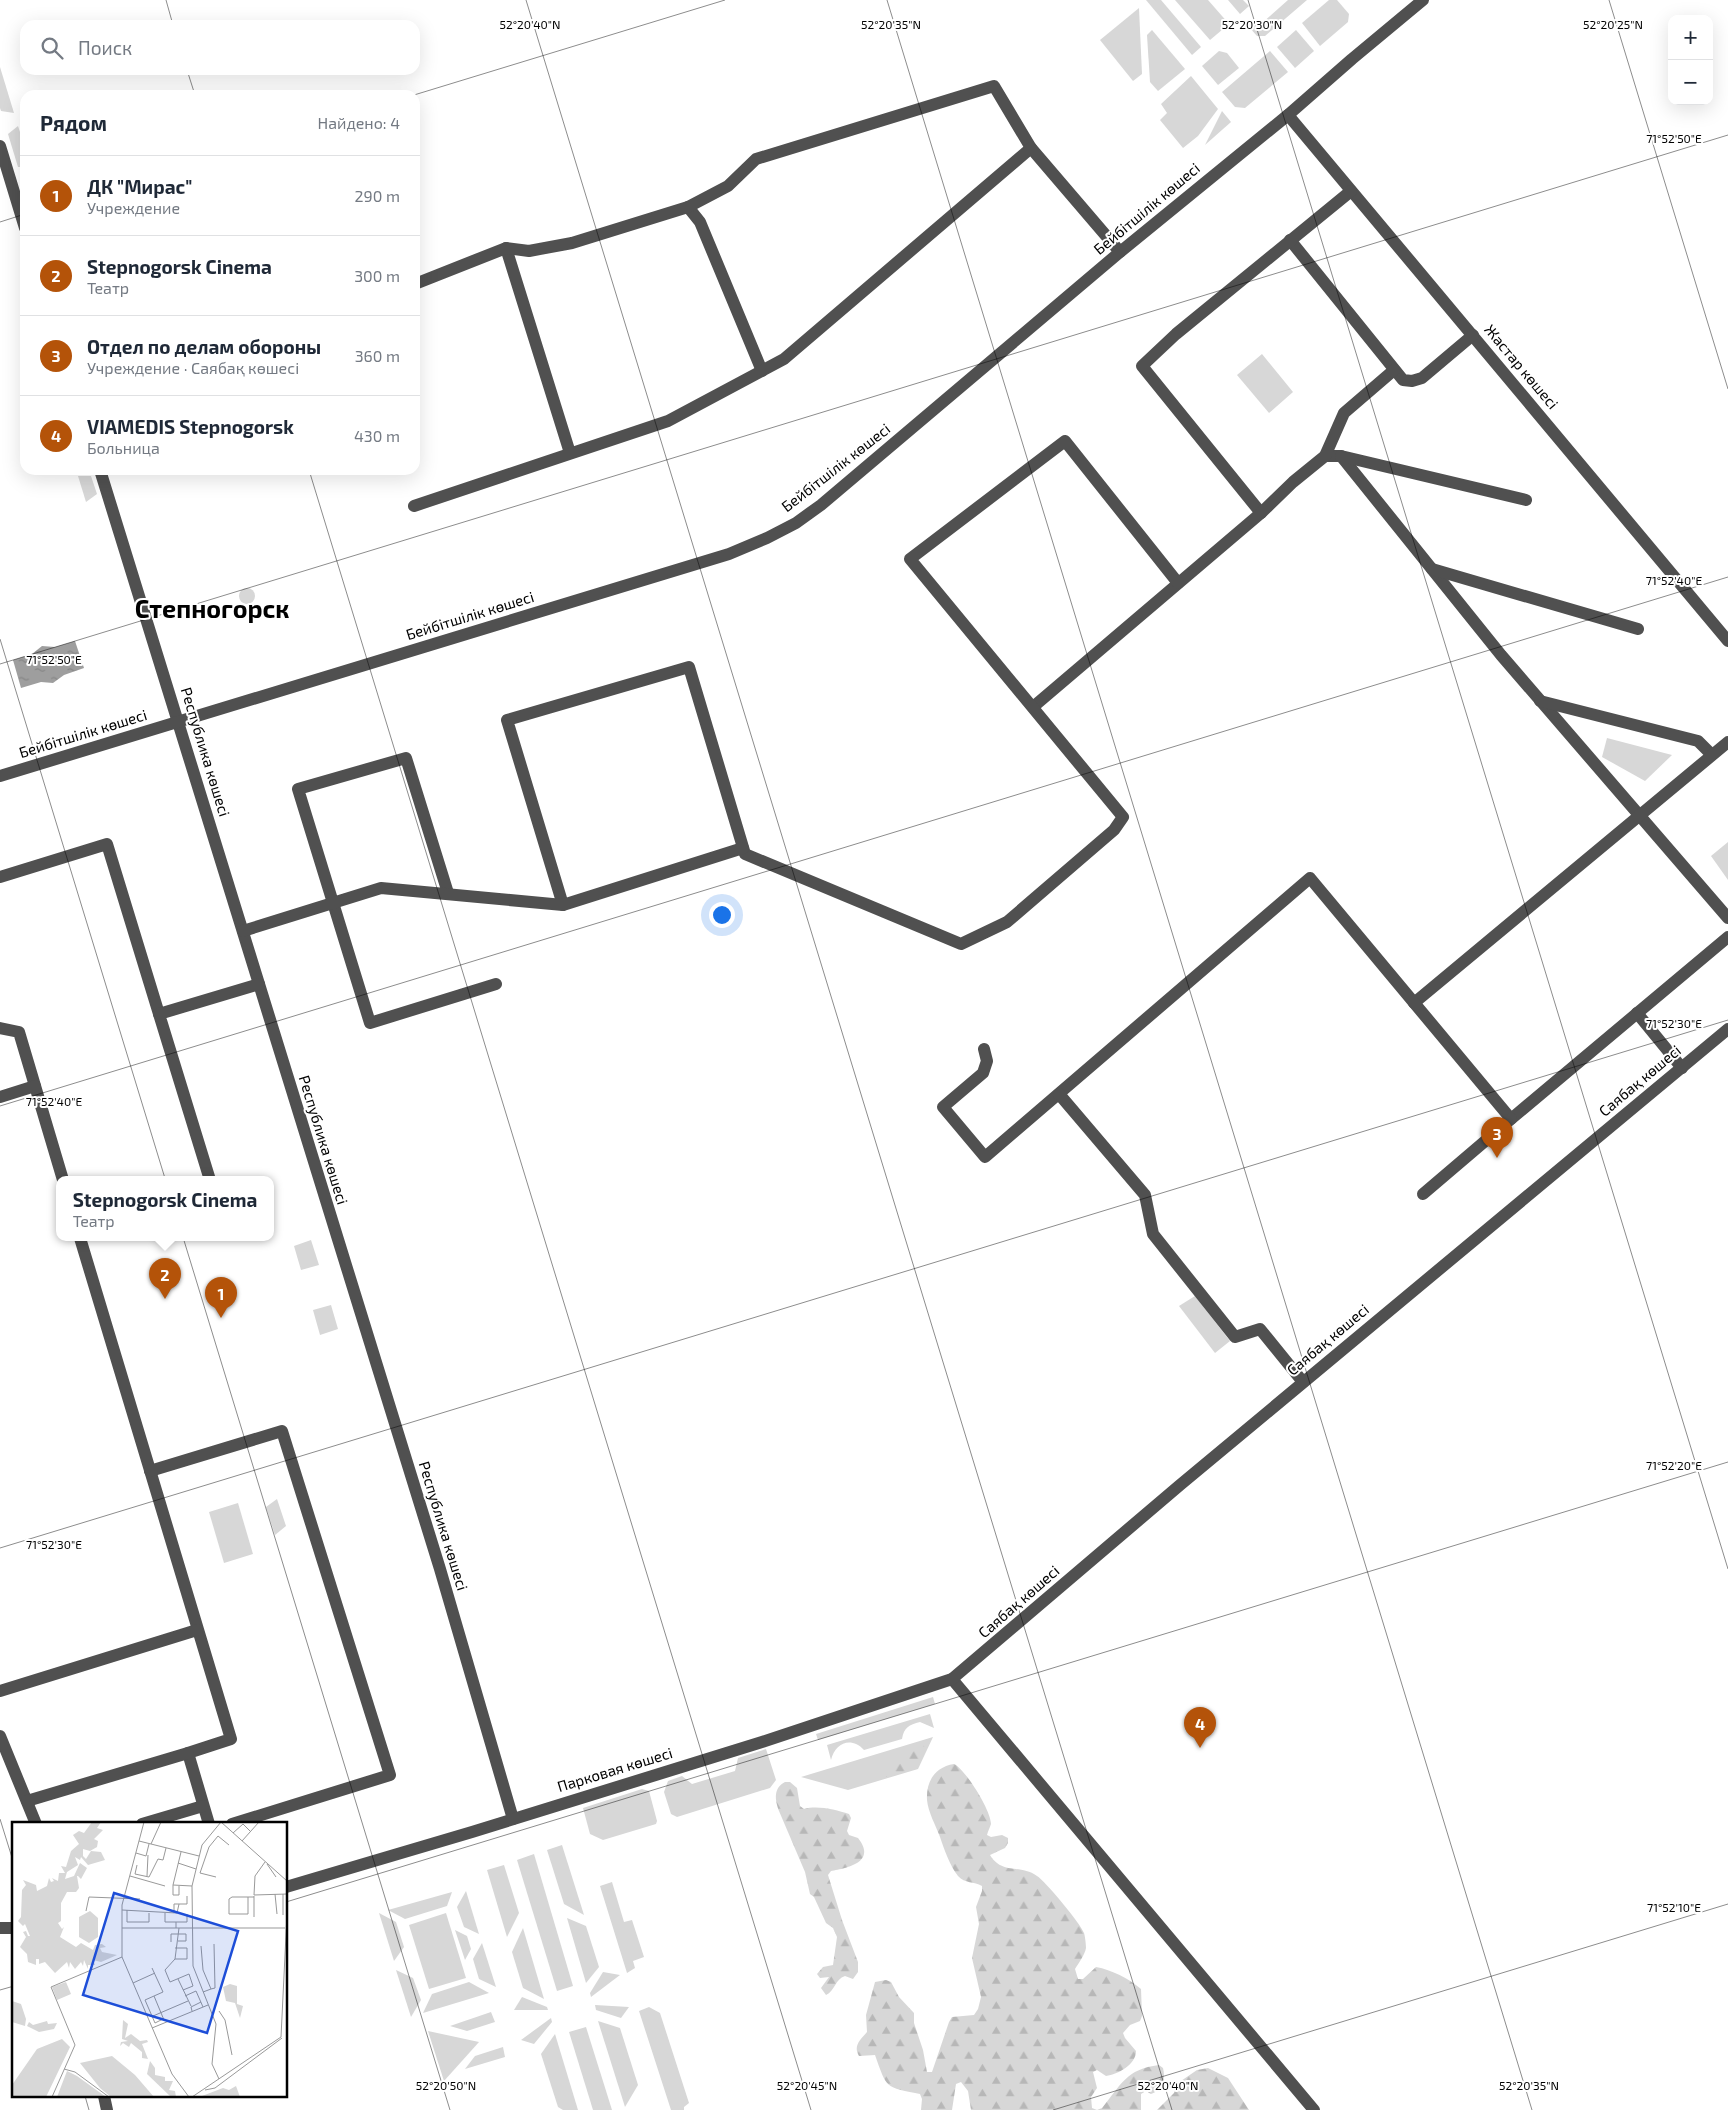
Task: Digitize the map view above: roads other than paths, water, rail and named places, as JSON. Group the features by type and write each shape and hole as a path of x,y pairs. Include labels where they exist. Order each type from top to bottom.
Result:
{"street":[{"name":"Бейбітшілік көшесі","path":"0,776 729,554 796,523 1120,252 1288,115 1366,46 1423,0"},
{"path":"420,282 506,248 529,252 572,243 688,207 728,186 756,160 994,86 1031,148 1120,252"},
{"name":"Жастар көшесі","path":"1288,115 1728,641"},
{"path":"0,146 20,212"},
{"path":"414,506 668,421 784,359 1031,148"},
{"path":"1261,513 1142,366 1176,334 1351,191"},
{"path":"688,207 700,222 762,371"},
{"path":"1290,240 1403,380 1412,381 1422,378 1473,335"},
{"path":"506,248 570,453"},
{"path":"1033,707 1261,513 1293,482 1326,456 1344,413 1394,370"},
{"path":"563,905 507,720 689,667 745,854 961,944 1007,922 1114,830 1123,817 910,559 1065,442 1178,583"},
{"path":"1326,456 1340,456 1526,500"},
{"path":"1340,456 1540,700 1728,918"},
{"name":"Республика көшесі","path":"102,475 179,722 318,1180 440,1569 513,1819"},
{"path":"1432,569 1638,629"},
{"path":"1540,700 1698,741 1711,754"},
{"path":"1414,1003 1641,816 1711,754 1726,746"},
{"path":"448,893 406,758 298,790 370,1022 496,984"},
{"path":"0,877 107,844 209,1176"},
{"path":"243,931 381,888 563,905 743,848"},
{"path":"984,1049 987,1061 983,1073 943,1107 985,1157 1310,878 1511,1118"},
{"path":"1423,1194 1728,937"},
{"path":"159,1014 259,984"},
{"path":"1637,1013 1682,1068"},
{"path":"0,1028 19,1032 62,1176"},
{"name":"Саябақ көшесі","path":"952,1680 1303,1382 1728,1029"},
{"path":"0,1096 35,1086"},
{"path":"1059,1094 1145,1196 1153,1234 1235,1337 1260,1329 1303,1382"},
{"path":"26,1801 231,1739 81,1241"},
{"path":"150,1471 282,1431 390,1775 238,1822"},
{"path":"0,1691 197,1630"},
{"path":"952,1680 1314,2110"},
{"name":"Парковая көшесі","path":"288,1886 762,1742 952,1680"},
{"path":"0,1736 35,1822"},
{"path":"188,1753 208,1822"},
{"path":"149,1822 203,1806"}],"water":[{"path":"75,641 84,668 64,675 53,683 41,682 21,688 13,660 32,654 42,646 55,647"}],"place":[{"name":"Отдел по делам обороны","path":"1497,1158"},
{"name":"Stepnogorsk Cinema","path":"165,1299"},
{"name":"ДК \"Мирас\"","path":"221,1318"},
{"name":"VIAMEDIS Stepnogorsk","path":"1200,1748"}],"district":[{"name":"Степногорск","path":"212,609"}]}
